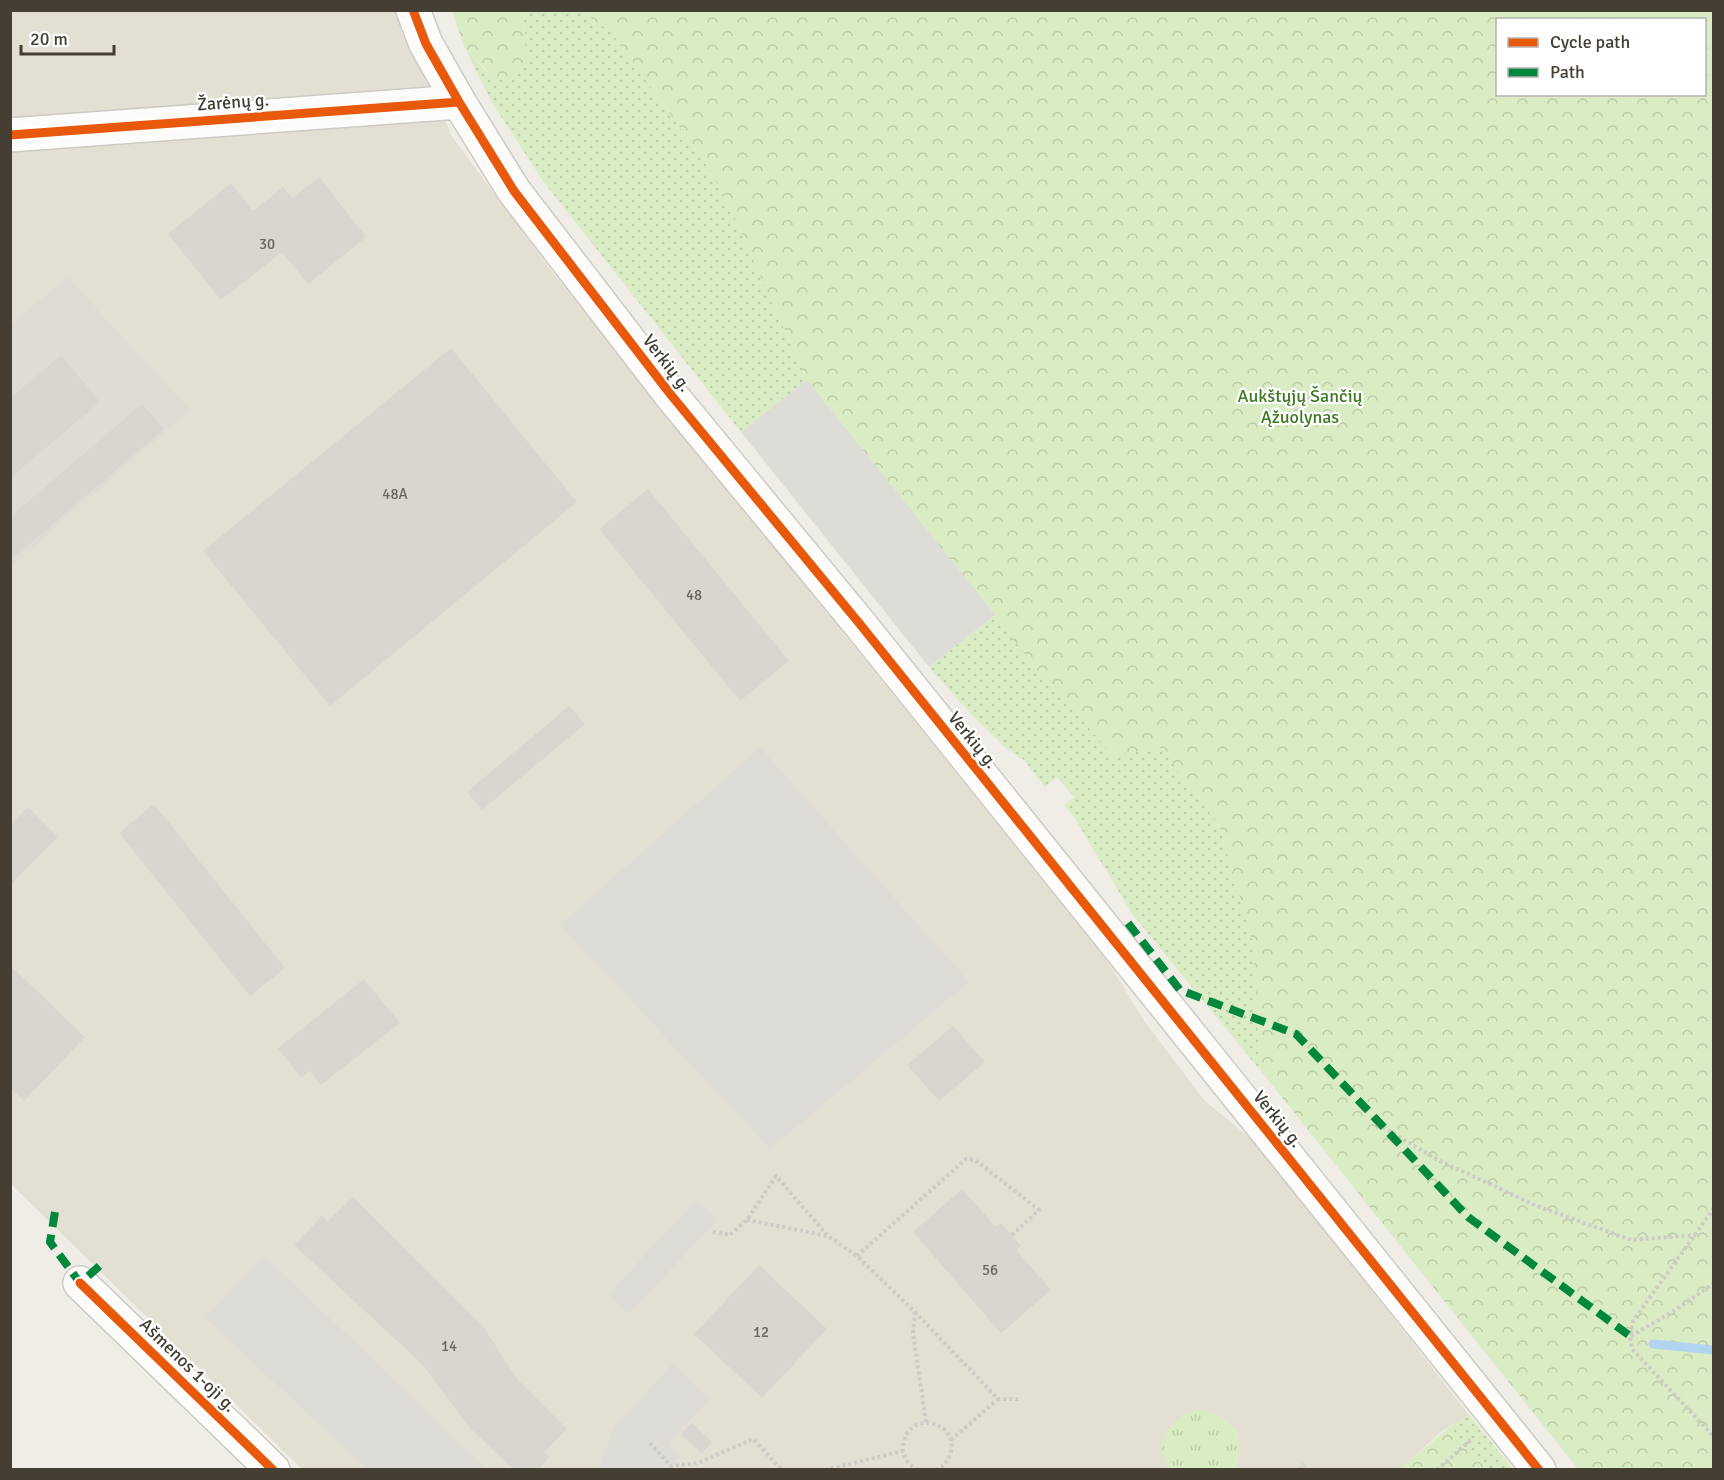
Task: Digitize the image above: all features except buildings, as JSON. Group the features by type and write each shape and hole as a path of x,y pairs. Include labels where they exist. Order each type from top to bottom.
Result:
{"street":[{"name":"Verkių g.","path":"412,10 426,44 514,191 671,395 859,623 1539,1470"},
{"name":"Žarėnų g.","path":"10,135 459,102"},
{"name":"Ašmenos 1-oji g.","path":"80,1283 273,1470"}],"path":[{"path":"1383,1126 1436,1159 1537,1206 1631,1240 1696,1235"},
{"path":"857,1256 966,1160 975,1160 1039,1210 1012,1235"},
{"path":"713,1232 730,1235 747,1220 776,1176 828,1236 857,1256 915,1312 998,1400"},
{"path":"1713,1208 1633,1321 1630,1336 1632,1349 1713,1437"},
{"path":"747,1220 828,1236"},
{"path":"1630,1336 1674,1311 1713,1283"},
{"path":"915,1312 913,1333 926,1422"},
{"path":"951,1440 998,1400 1018,1399"},
{"path":"918,1470 906,1460 903,1451 904,1438 913,1427 926,1422 937,1424 945,1430 951,1440 952,1450 948,1460 936,1470"},
{"path":"1437,1470 1478,1434"},
{"path":"650,1443 671,1466 698,1462 753,1438 782,1470"},
{"path":"825,1470 903,1451"}],"shaded area":[{"path":"11,11 406,11 451,135 549,268 1106,959 1145,1022 1204,1100 1257,1144 1469,1415 1441,1432 1399,1470 302,1469 11,1184 10,566 189,410 67,276 11,324"},
{"path":"67,276 190,410 11,566 11,324"},
{"path":"807,380 995,615 929,667 741,432"},
{"path":"760,747 969,982 770,1149 560,925"},
{"path":"697,1200 718,1220 628,1314 608,1294"},
{"path":"265,1256 487,1469 366,1469 205,1317"},
{"path":"672,1364 710,1399 668,1443 681,1456 668,1469 598,1469 614,1427"}],"green space":[{"path":"452,11 532,11 524,17 526,63 511,82 495,79 464,46"},
{"path":"532,11 581,11 612,33 710,170 730,208 807,380 741,432 543,181 491,101 464,46 486,71 526,63 524,17"},
{"name":"Aukštųjų Šančių Ąžuolynas","path":"581,11 1713,11 1713,1469 1578,1469 1260,1070 1253,943 1219,825 1160,747 1114,756 1042,676 807,380 730,208 710,170 612,33"},
{"path":"995,615 1042,676 1114,755 1160,746 1219,825 1253,943 1260,1070 1133,915 1074,817 1064,805 1074,797 1057,777 1045,787 1024,760 1006,748 973,716 929,667"},
{"path":"1195,1410 1218,1415 1234,1428 1241,1447 1234,1469 1168,1469 1162,1450 1166,1433 1177,1420"},
{"path":"1469,1415 1513,1469 1486,1469 1450,1427"},
{"path":"1450,1427 1486,1469 1399,1469"}],"waterway":[{"path":"1653,1344 1714,1350"}],"marked path":[{"path":"1128,923 1180,990 1296,1034 1468,1217 1630,1336"},
{"path":"55,1212 50,1242 80,1283 103,1263"}],"cycle path":[{"path":"413,10 426,44 514,191 671,395 859,623 1539,1470"},
{"path":"10,135 459,102"},
{"path":"80,1283 273,1470"}]}
